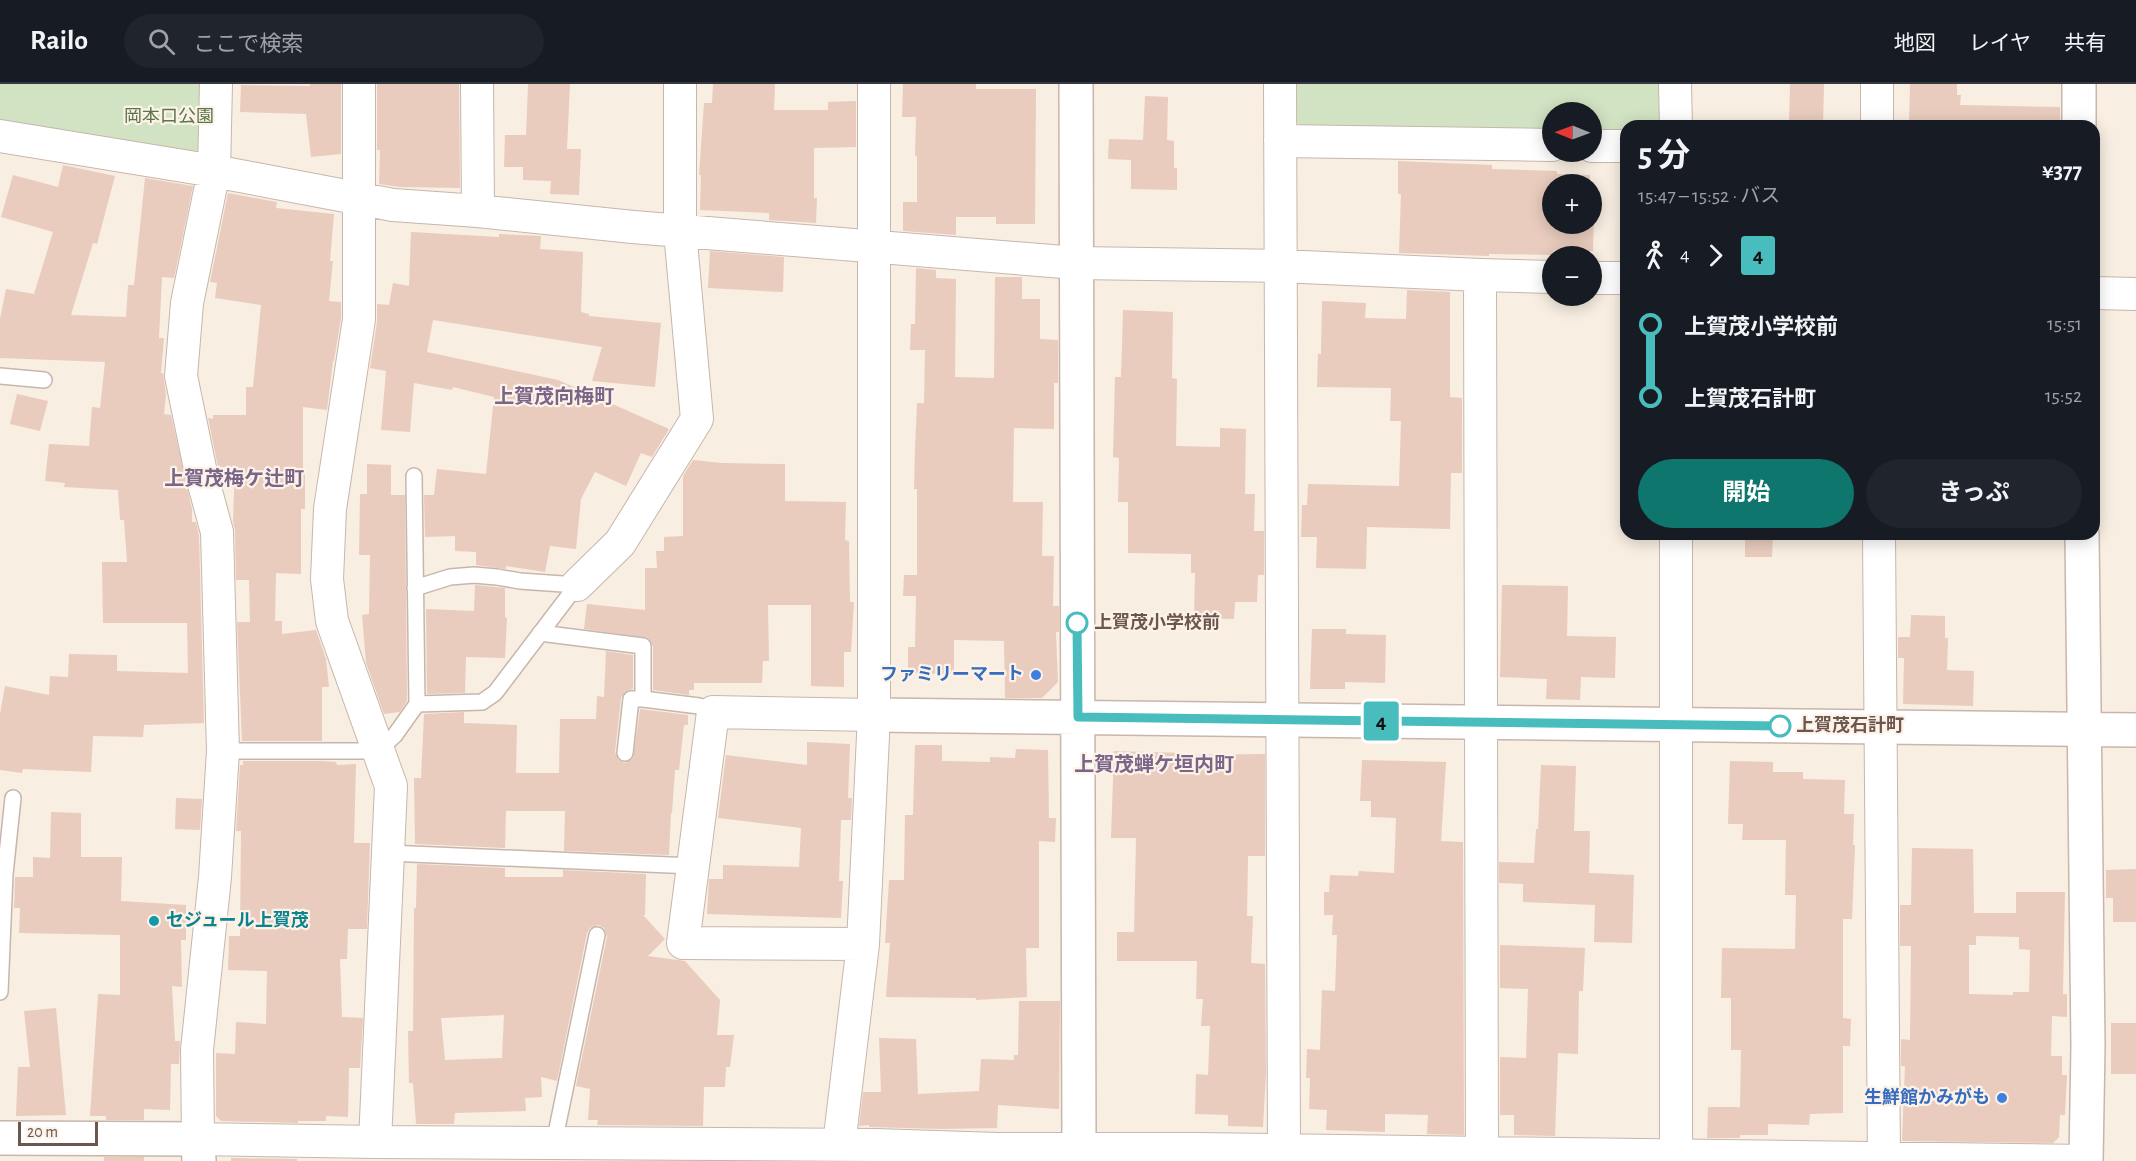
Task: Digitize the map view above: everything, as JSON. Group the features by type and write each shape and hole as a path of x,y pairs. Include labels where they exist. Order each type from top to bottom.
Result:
{"street":[{"path":"198,1150 197,1050 215,877 223,751 217,532 201,473 181,376 187,303 214,171 216,84"},
{"path":"359,84 359,319 330,508 327,579 332,621 391,786 375,1142"},
{"path":"477,84 478,211"},
{"path":"577,585 620,543 697,419 680,231 680,84"},
{"path":"839,1153 863,944 874,715 874,84"},
{"path":"1076,84 1079,1150"},
{"path":"1280,84 1284,1150"},
{"path":"1676,84 1676,120"},
{"path":"1877,84 1877,120"},
{"path":"2079,84 2079,120"},
{"path":"0,136 214,171 393,205 1076,263 1281,266 1542,277"},
{"path":"1280,141 1542,145"},
{"path":"1602,146 1620,146"},
{"path":"1480,275 1482,1157"},
{"path":"1602,278 1620,278"},
{"path":"2100,293 2136,294"},
{"path":"1676,540 1676,1158"},
{"path":"1879,540 1884,1160"},
{"path":"0,1138 198,1150 375,1142 539,1149 998,1155 1079,1150 1197,1155 1284,1150 1482,1157 2088,1161 2082,540"},
{"path":"863,944 683,942 713,712 2136,730"}],"lane":[{"path":"0,376 44,380"},
{"path":"223,751 378,751 395,735 417,704 414,476"},
{"path":"416,588 450,577 474,575 577,585"},
{"path":"417,704 482,702 495,693 577,585"},
{"path":"540,633 643,646 643,699"},
{"path":"625,753 631,699 699,706 713,712"},
{"path":"0,992 5,874 13,798"},
{"path":"388,853 693,866"},
{"path":"539,1149 597,935"}],"green space":[{"name":"岡本口公園","path":"0,84 206,84 206,140 192,156 0,122"},
{"path":"1289,84 1664,84 1664,120 1620,120 1620,136 1602,135 1602,102 1542,102 1542,134 1302,128 1289,113"}],"building":[{"path":"310,84 341,84 341,154 311,157 306,114 240,112 241,85 310,86"},
{"path":"377,84 459,84 460,188 400,187 379,184"},
{"path":"528,84 570,84 567,149 581,149 579,195 550,194 551,181 523,180 523,167 504,167 505,135 526,135"},
{"path":"713,84 775,84 774,110 828,110 828,102 856,101 856,147 814,148 816,223 769,220 769,213 700,210 701,175 699,175 704,103 712,103"},
{"path":"903,84 976,84 976,89 1036,89 1035,224 996,224 996,217 956,217 956,235 903,231 903,202 917,202 917,156 915,156 916,117 902,117"},
{"path":"1790,84 1824,84 1823,120 1789,120"},
{"path":"1910,84 1957,84 1957,95 1961,95 1960,105 2060,107 2060,120 1909,120"},
{"path":"1145,96 1168,97 1167,140 1174,141 1177,190 1131,189 1131,160 1108,159 1109,139 1143,140"},
{"path":"1398,161 1492,165 1492,169 1557,171 1557,174 1542,174 1542,234 1593,234 1593,246 1542,246 1542,255 1489,254 1489,256 1399,253 1401,194 1398,194"},
{"path":"63,165 115,176 97,244 93,243 71,315 126,317 128,285 134,285 145,178 193,186 174,278 162,277 159,338 164,338 161,373 163,373 166,395 164,414 171,415 192,509 192,522 196,522 199,535 204,723 144,725 143,737 93,736 91,772 23,769 22,773 0,770 0,714 5,686 49,695 50,676 68,677 69,654 117,655 117,671 188,673 187,623 103,623 102,562 127,562 124,520 120,520 118,490 64,487 65,483 45,481 49,444 89,446 92,407 100,408 105,362 0,358 0,319 6,289 34,294 53,232 1,217 13,175 58,187"},
{"path":"228,193 277,202 276,208 334,214 329,301 341,302 341,318 327,410 303,407 305,509 301,509 301,574 276,573 275,621 282,621 282,634 316,630 326,659 329,687 322,687 322,741 242,741 237,622 250,622 249,580 236,580 233,521 235,467 218,467 208,418 213,419 213,415 246,415 246,387 253,387 261,305 215,298 217,283 210,282"},
{"path":"411,232 499,237 499,234 541,236 540,249 583,252 581,312 589,316 661,323 655,387 592,381 602,347 433,320 427,352 558,380 669,429 652,457 641,453 626,486 595,472 581,499 576,549 550,546 545,572 506,566 506,569 476,565 476,552 455,551 455,536 425,537 424,495 434,495 437,469 486,474 494,397 453,387 452,390 414,383 410,432 381,430 386,371 370,368 377,322 377,304 389,305 393,283 409,286"},
{"path":"710,251 784,257 783,292 708,288"},
{"path":"916,268 936,270 936,278 956,279 955,377 994,378 995,277 1022,277 1022,299 1040,299 1040,339 1058,340 1058,383 1054,383 1054,429 1014,428 1013,502 1043,502 1042,556 1054,556 1053,606 1059,606 1059,632 1056,632 1058,682 1042,698 1005,698 1004,641 954,640 954,674 908,673 908,647 915,647 916,596 903,596 904,575 917,575 915,449 917,403 924,403 925,350 910,350 911,324 915,324"},
{"path":"1407,290 1450,292 1450,397 1462,398 1462,473 1451,473 1450,529 1367,527 1366,569 1316,568 1317,537 1301,537 1302,505 1307,505 1308,484 1399,486 1401,421 1390,421 1391,388 1317,387 1318,354 1321,354 1322,301 1366,303 1365,318 1406,319"},
{"path":"1123,310 1173,312 1172,378 1177,379 1176,446 1220,447 1220,428 1246,429 1245,494 1255,494 1254,531 1264,531 1264,575 1258,575 1257,602 1235,602 1234,619 1194,618 1195,573 1191,573 1191,554 1128,553 1128,502 1118,502 1119,458 1113,457 1115,377 1121,377"},
{"path":"17,394 48,401 40,431 10,424"},
{"path":"693,460 785,464 785,501 846,502 845,540 849,541 850,602 854,602 851,652 844,652 844,687 811,686 811,605 768,605 769,661 763,661 762,683 694,683 694,690 689,690 689,695 653,690 653,646 648,638 584,629 587,604 645,610 645,568 657,568 656,551 664,551 664,537 683,536 683,476"},
{"path":"367,464 391,465 391,495 405,495 407,701 400,712 384,714 366,663 362,615 369,614 370,555 359,555 360,494 367,494"},
{"path":"1745,540 1773,540 1772,557 1745,557"},
{"path":"475,585 505,588 505,617 507,618 505,658 466,657 465,693 427,694 426,609 474,611"},
{"path":"1502,585 1568,586 1567,636 1616,637 1615,678 1581,677 1580,700 1546,699 1547,679 1500,677"},
{"path":"1911,615 1945,616 1945,638 1948,638 1947,670 1974,671 1973,706 1903,704 1904,658 1898,658 1898,637 1910,637"},
{"path":"1312,629 1346,629 1346,634 1386,635 1385,683 1345,682 1345,689 1310,689"},
{"path":"606,651 633,655 633,689 626,691 621,698 615,752 619,760 625,763 633,758 640,709 688,715 688,725 684,725 679,770 675,770 669,855 564,851 565,811 506,811 505,848 415,844 414,778 421,778 424,714 464,712 464,723 517,725 516,773 559,773 560,719 596,719 597,696 604,697"},
{"path":"807,742 850,744 848,798 852,798 851,820 841,820 839,881 843,881 841,918 707,914 709,879 723,879 723,865 799,867 801,828 718,818 726,755 807,765"},
{"path":"915,745 942,745 942,761 990,762 990,757 1015,758 1016,749 1048,750 1049,818 1056,818 1055,842 1039,841 1039,948 1026,948 1027,997 976,1000 976,998 886,997 890,943 885,943 889,880 904,880 905,815 913,815"},
{"path":"1114,751 1184,753 1184,755 1265,754 1265,856 1248,856 1247,916 1253,916 1251,963 1265,964 1266,1073 1263,1127 1228,1126 1228,1115 1195,1114 1196,1074 1208,1075 1210,1026 1201,1026 1203,999 1196,999 1197,961 1117,961 1117,932 1134,932 1136,838 1111,838"},
{"path":"1362,760 1446,762 1441,841 1463,842 1464,1135 1427,1134 1428,1115 1385,1114 1385,1132 1326,1130 1327,1110 1309,1109 1310,1078 1306,1078 1307,1049 1320,1050 1322,990 1335,991 1337,935 1332,935 1333,915 1324,915 1324,892 1329,892 1330,875 1358,876 1359,871 1394,873 1396,818 1371,817 1371,801 1360,801"},
{"path":"243,761 322,761 336,762 337,765 356,764 354,843 370,843 367,929 348,929 347,959 340,959 342,1017 363,1018 360,1068 349,1068 348,1117 326,1116 326,1121 298,1121 298,1123 221,1121 216,1116 216,1053 235,1054 236,1022 266,1024 267,971 228,970 229,936 240,936 241,831 236,831 240,765 243,765"},
{"path":"1730,761 1773,762 1773,772 1803,772 1803,779 1845,780 1844,814 1854,814 1853,845 1855,845 1852,919 1843,919 1843,1018 1851,1019 1850,1046 1843,1046 1843,1113 1810,1114 1809,1125 1768,1124 1768,1135 1707,1138 1708,1107 1740,1107 1741,1050 1731,1050 1731,998 1721,998 1722,948 1795,949 1796,895 1785,895 1786,840 1742,840 1743,824 1728,824"},
{"path":"1541,765 1576,766 1574,831 1590,831 1589,873 1634,875 1632,943 1594,942 1595,905 1523,902 1523,884 1499,883 1499,862 1534,863"},
{"path":"176,798 202,799 200,830 175,829"},
{"path":"51,812 81,813 81,857 122,857 121,901 186,905 186,940 181,940 182,987 172,986 175,1041 180,1041 179,1064 171,1064 170,1110 144,1109 144,1120 106,1120 106,1116 90,1116 98,994 120,995 120,935 19,933 20,908 14,908 15,877 33,877 33,857 50,858"},
{"path":"1912,848 1973,849 1974,913 2016,913 2016,892 2065,892 2063,994 2067,994 2067,1017 2052,1016 2051,1056 2062,1056 2062,1075 2067,1075 2065,1115 2060,1115 2059,1137 2053,1143 1902,1141 1905,1066 1901,1066 1901,1039 1910,1040 1911,946 1900,946 1900,905 1911,905","holes":["1976,936 2019,937 2019,949 2030,950 2029,992 2013,992 2013,995 1969,994 1969,945 1976,945"]},
{"path":"417,864 505,868 505,877 563,877 563,870 646,874 645,915 643,915 665,939 648,956 685,961 720,1000 717,1035 734,1035 730,1067 726,1067 725,1087 704,1087 703,1126 597,1125 598,1120 588,1120 590,1089 576,1086 607,937 604,928 598,925 590,928 587,933 557,1081 541,1077 542,1097 525,1098 526,1111 455,1113 454,1124 416,1124 413,1083 409,1083 408,1031 413,1031 414,908 416,908","holes":["504,1015 502,1058 445,1060 441,1018"]},
{"path":"2136,869 2136,922 2113,922 2113,898 2106,898 2106,870"},
{"path":"1500,945 1585,948 1583,991 1579,991 1578,1054 1558,1053 1555,1136 1514,1135 1514,1115 1500,1115 1500,1057 1526,1058 1528,989 1500,988"},
{"path":"1019,1001 1060,1001 1059,1109 998,1105 997,1128 941,1129 859,1126 863,1092 881,1092 879,1038 916,1039 918,1094 979,1091 981,1059 1014,1060 1014,1055 1018,1055"},
{"path":"56,1008 66,1115 16,1116 18,1067 30,1067 24,1011"},
{"path":"2111,1023 2136,1023 2136,1074 2111,1074"},
{"path":"104,1157 144,1157 144,1161 104,1161"},
{"path":"231,1158 297,1159 297,1161 231,1161"}],"bus line":[{"name":"4","path":"1077,623 1078,717 1780,726"}],"place":[{"name":"上賀茂小学校前","path":"1077,623"},
{"name":"ファミリーマート","path":"1036,675"},
{"name":"上賀茂石計町","path":"1780,726"},
{"name":"セジュール上賀茂","path":"154,921"},
{"name":"生鮮館かみがも","path":"2002,1098"}],"district":[{"name":"上賀茂向梅町","path":"554,397"},
{"name":"上賀茂梅ケ辻町","path":"234,479"},
{"name":"上賀茂蝉ケ垣内町","path":"1154,765"}]}
